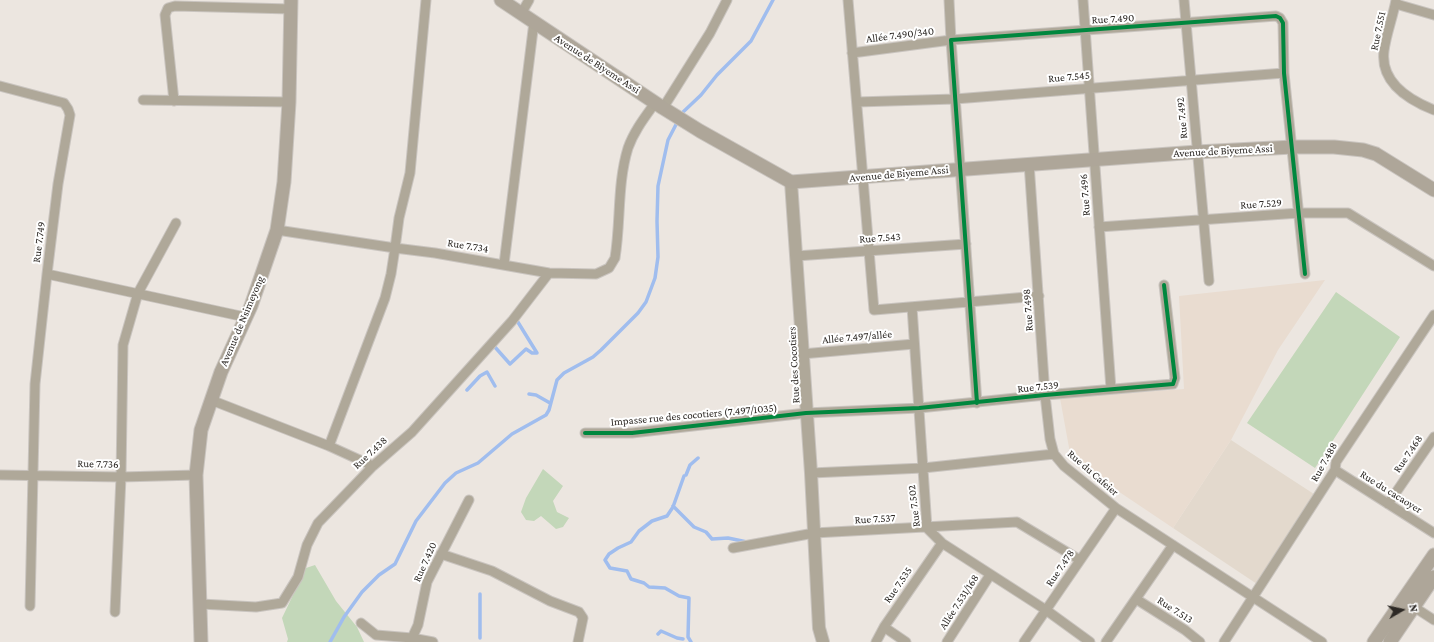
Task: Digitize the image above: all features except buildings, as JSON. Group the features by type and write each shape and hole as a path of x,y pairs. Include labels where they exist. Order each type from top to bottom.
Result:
{"main road":[{"name":"Avenue de Biyeme Assi","path":"502,0 659,105 791,182 1197,152 1293,147 1334,147 1363,150 1388,160 1434,190"},
{"name":"Avenue de Nsimeyong","path":"201,642 196,475 201,430 220,372 246,317 277,230 284,182 289,102 291,4"},
{"path":"1374,642 1434,555"},
{"path":"1390,642 1434,577"}],"street":[{"path":"329,446 385,298 392,274 399,218 410,173 426,0"},
{"path":"521,14 529,0"},
{"name":"Rue 7.734","path":"277,230 504,264 549,273 596,274 609,268 615,258 620,187 629,146 638,127 659,105 710,33 727,0"},
{"path":"848,0 874,310 1039,296"},
{"path":"949,0 977,403"},
{"name":"Rue 7.496","path":"1083,0 1088,88 1111,389"},
{"name":"Rue 7.492","path":"1184,0 1209,281"},
{"path":"1396,2 1434,15"},
{"name":"Rue 7.551","path":"1396,2 1384,52 1385,66 1389,79 1402,94 1434,110"},
{"path":"174,101 165,15 168,8 175,6 291,4"},
{"name":"Rue 7.490","path":"951,40 1085,29 1185,24 1276,16 1280,18 1283,23 1284,73 1300,213 1305,274"},
{"path":"504,264 534,22"},
{"name":"Allée 7.490/340","path":"852,53 951,40"},
{"name":"Rue 7.545","path":"857,102 955,99 1191,79 1284,73"},
{"name":"Rue 7.749","path":"0,86 64,104 70,115 58,184 47,274 246,317"},
{"path":"143,100 289,102"},
{"name":"Rue 7.498","path":"1029,164 1045,395 1050,439 1054,454"},
{"name":"Rue des Cocotiers","path":"791,182 811,473 819,628 823,642"},
{"name":"Rue 7.529","path":"1099,227 1300,213 1348,213 1434,266"},
{"path":"115,612 121,476 123,345 138,293 176,223"},
{"name":"Rue 7.543","path":"796,256 966,244"},
{"name":"Rue 7.438","path":"201,604 256,607 282,603 298,577 307,545 318,523 372,466 412,432 512,321 549,273"},
{"path":"30,606 35,384 47,274"},
{"name":"Rue 7.539","path":"806,413 919,408 1173,384 1175,378 1164,285"},
{"name":"Rue 7.502","path":"912,307 927,528 942,543 1046,610 1090,642"},
{"name":"Rue 7.488","path":"1224,642 1335,470 1336,462 1434,315"},
{"name":"Allée 7.497/allée","path":"802,354 914,344"},
{"path":"211,400 329,446 372,466"},
{"name":"Impasse rue des cocotiers (7.497/1035)","path":"585,433 632,433 806,413"},
{"name":"Rue 7.468","path":"1388,504 1434,437"},
{"name":"Rue du Cafeier","path":"811,473 922,468 1054,454 1064,466 1116,508 1254,596 1322,642"},
{"name":"Rue du cacaoyer","path":"1335,470 1434,533"},
{"name":"Rue 7.736","path":"0,475 196,475"},
{"name":"Rue 7.420","path":"412,638 418,625 427,582 469,500"},
{"name":"Rue 7.478","path":"1024,642 1116,508"},
{"name":"Rue 7.537","path":"733,548 814,533 1017,522 1080,560"},
{"name":"Rue 7.535","path":"876,642 884,627 942,543"},
{"path":"1106,642 1173,545"},
{"path":"441,554 492,571 550,601 579,612 583,618 578,642"},
{"name":"Allée 7.531/168","path":"947,642 990,575"},
{"name":"Rue 7.513","path":"1136,599 1185,630 1200,642"},
{"path":"1414,608 1434,620"},
{"path":"361,623 376,635 412,638 433,642"},
{"path":"884,627 906,642"}],"shaded area":[{"path":"1325,280 1278,350 1231,440 1173,528 1097,477 1070,453 1060,398 1184,389 1179,296"},
{"path":"1231,440 1317,496 1260,586 1173,528"}],"green space":[{"path":"1336,292 1400,337 1315,468 1247,423"},
{"path":"543,469 563,486 553,501 557,512 569,518 563,527 556,529 541,516 534,521 526,520 521,512 526,498"},
{"path":"315,565 336,601 357,627 364,642 287,642 288,639 282,618 306,568"}],"waterway":[{"path":"330,642 344,617 362,592 379,575 395,564 416,521 445,483 456,473 478,463 512,434 546,415 549,410 557,380 564,373 593,357 601,350 638,313 646,302 655,278 658,257 658,186 668,140 682,113 701,95 717,75 751,41 773,0"},
{"path":"494,346 510,364 526,349 532,353 537,353 516,319"},
{"path":"467,390 480,376 487,372 495,386"},
{"path":"529,394 536,395 550,403"},
{"path":"686,475 690,465 698,458"},
{"path":"684,476 673,507 667,516 652,521 639,531 631,542 609,554 605,560 610,568 627,571 631,579 644,583 649,587 665,588 679,596 689,598 688,637 691,642"},
{"path":"673,506 694,527 706,532 712,539 728,538 747,542"},
{"path":"480,594 480,638"},
{"path":"658,634 661,631 683,639"}],"cycle path":[{"path":"977,403 951,40 1276,16 1280,18 1283,23 1284,73 1305,274"},
{"path":"585,433 632,433 806,413 919,408 1173,384 1175,378 1164,285"}]}
